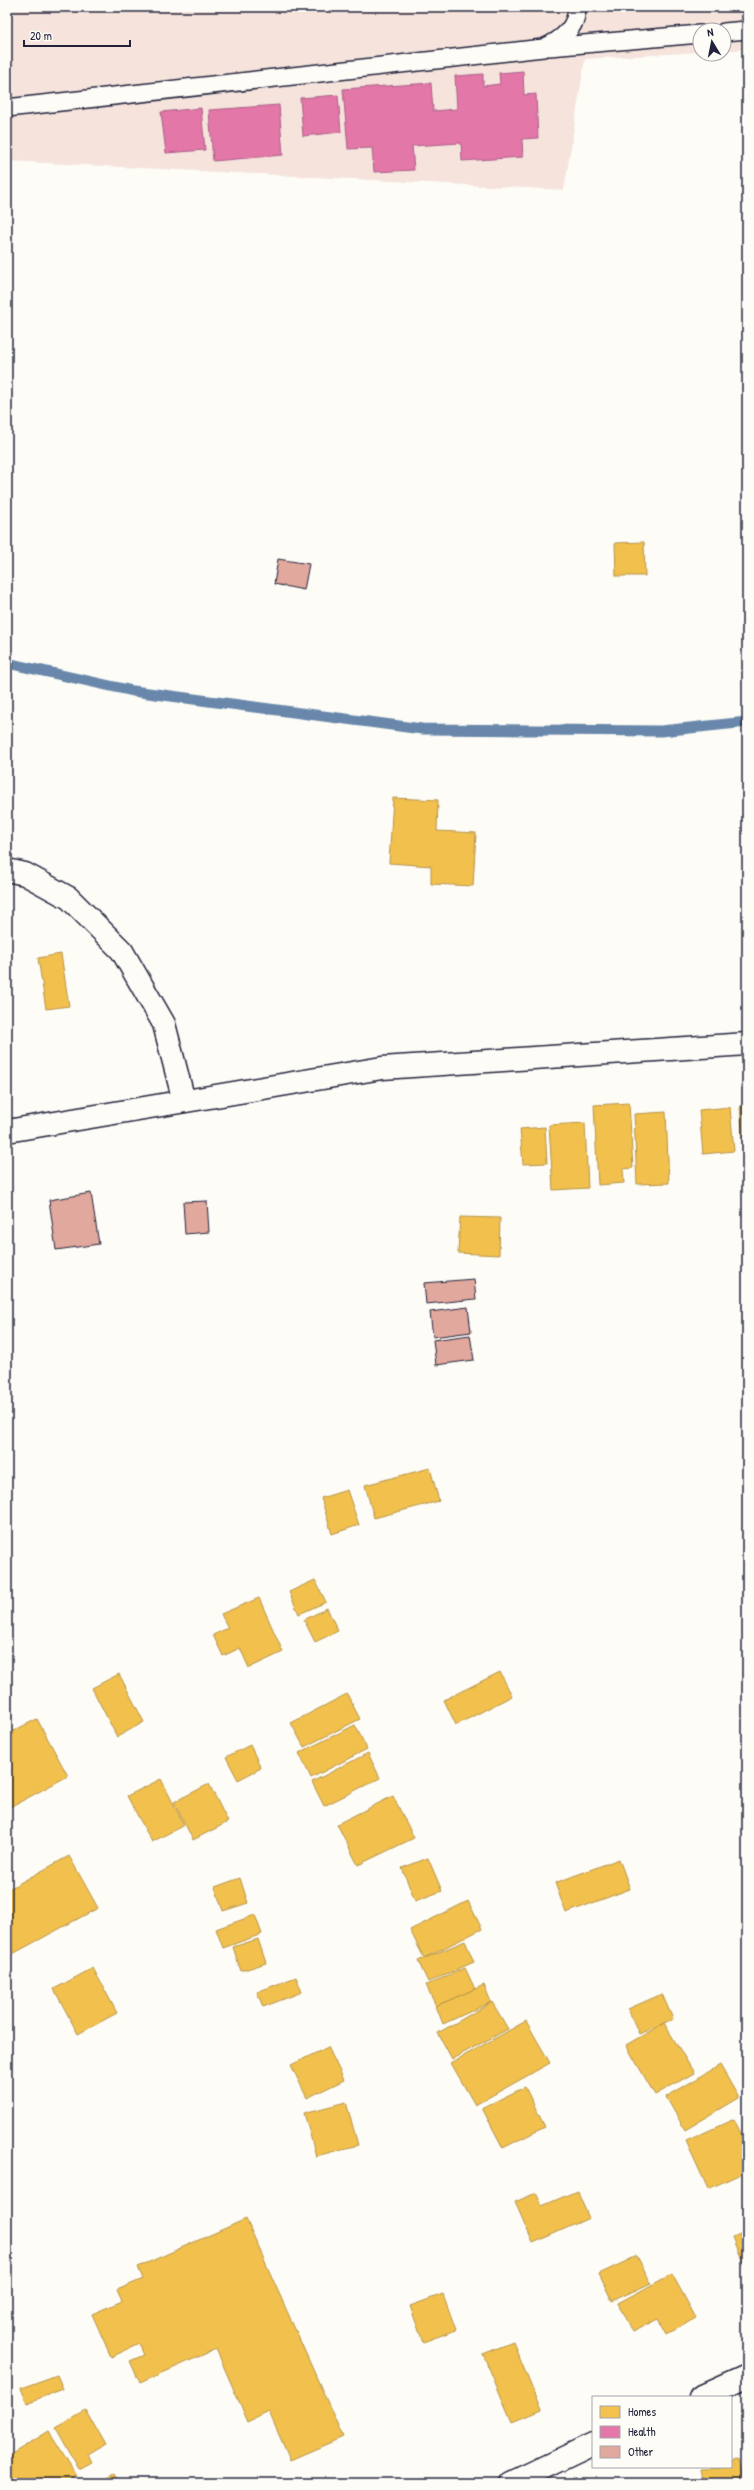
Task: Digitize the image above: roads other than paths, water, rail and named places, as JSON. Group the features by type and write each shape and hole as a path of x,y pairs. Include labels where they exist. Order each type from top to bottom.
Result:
{"main road":[{"path":"7,870 25,874 69,898 122,951 164,1024 184,1101"},
{"path":"7,1131 382,1068 747,1044"},
{"path":"702,2396 747,2376"},
{"path":"511,2483 592,2444"}],"lane":[{"path":"543,48 558,42 568,32 577,18 577,7"},
{"path":"732,31 747,30"},
{"path":"7,108 543,48 692,35"}],"waterway":[{"path":"7,663 133,691 422,729 661,731 747,722"}]}
